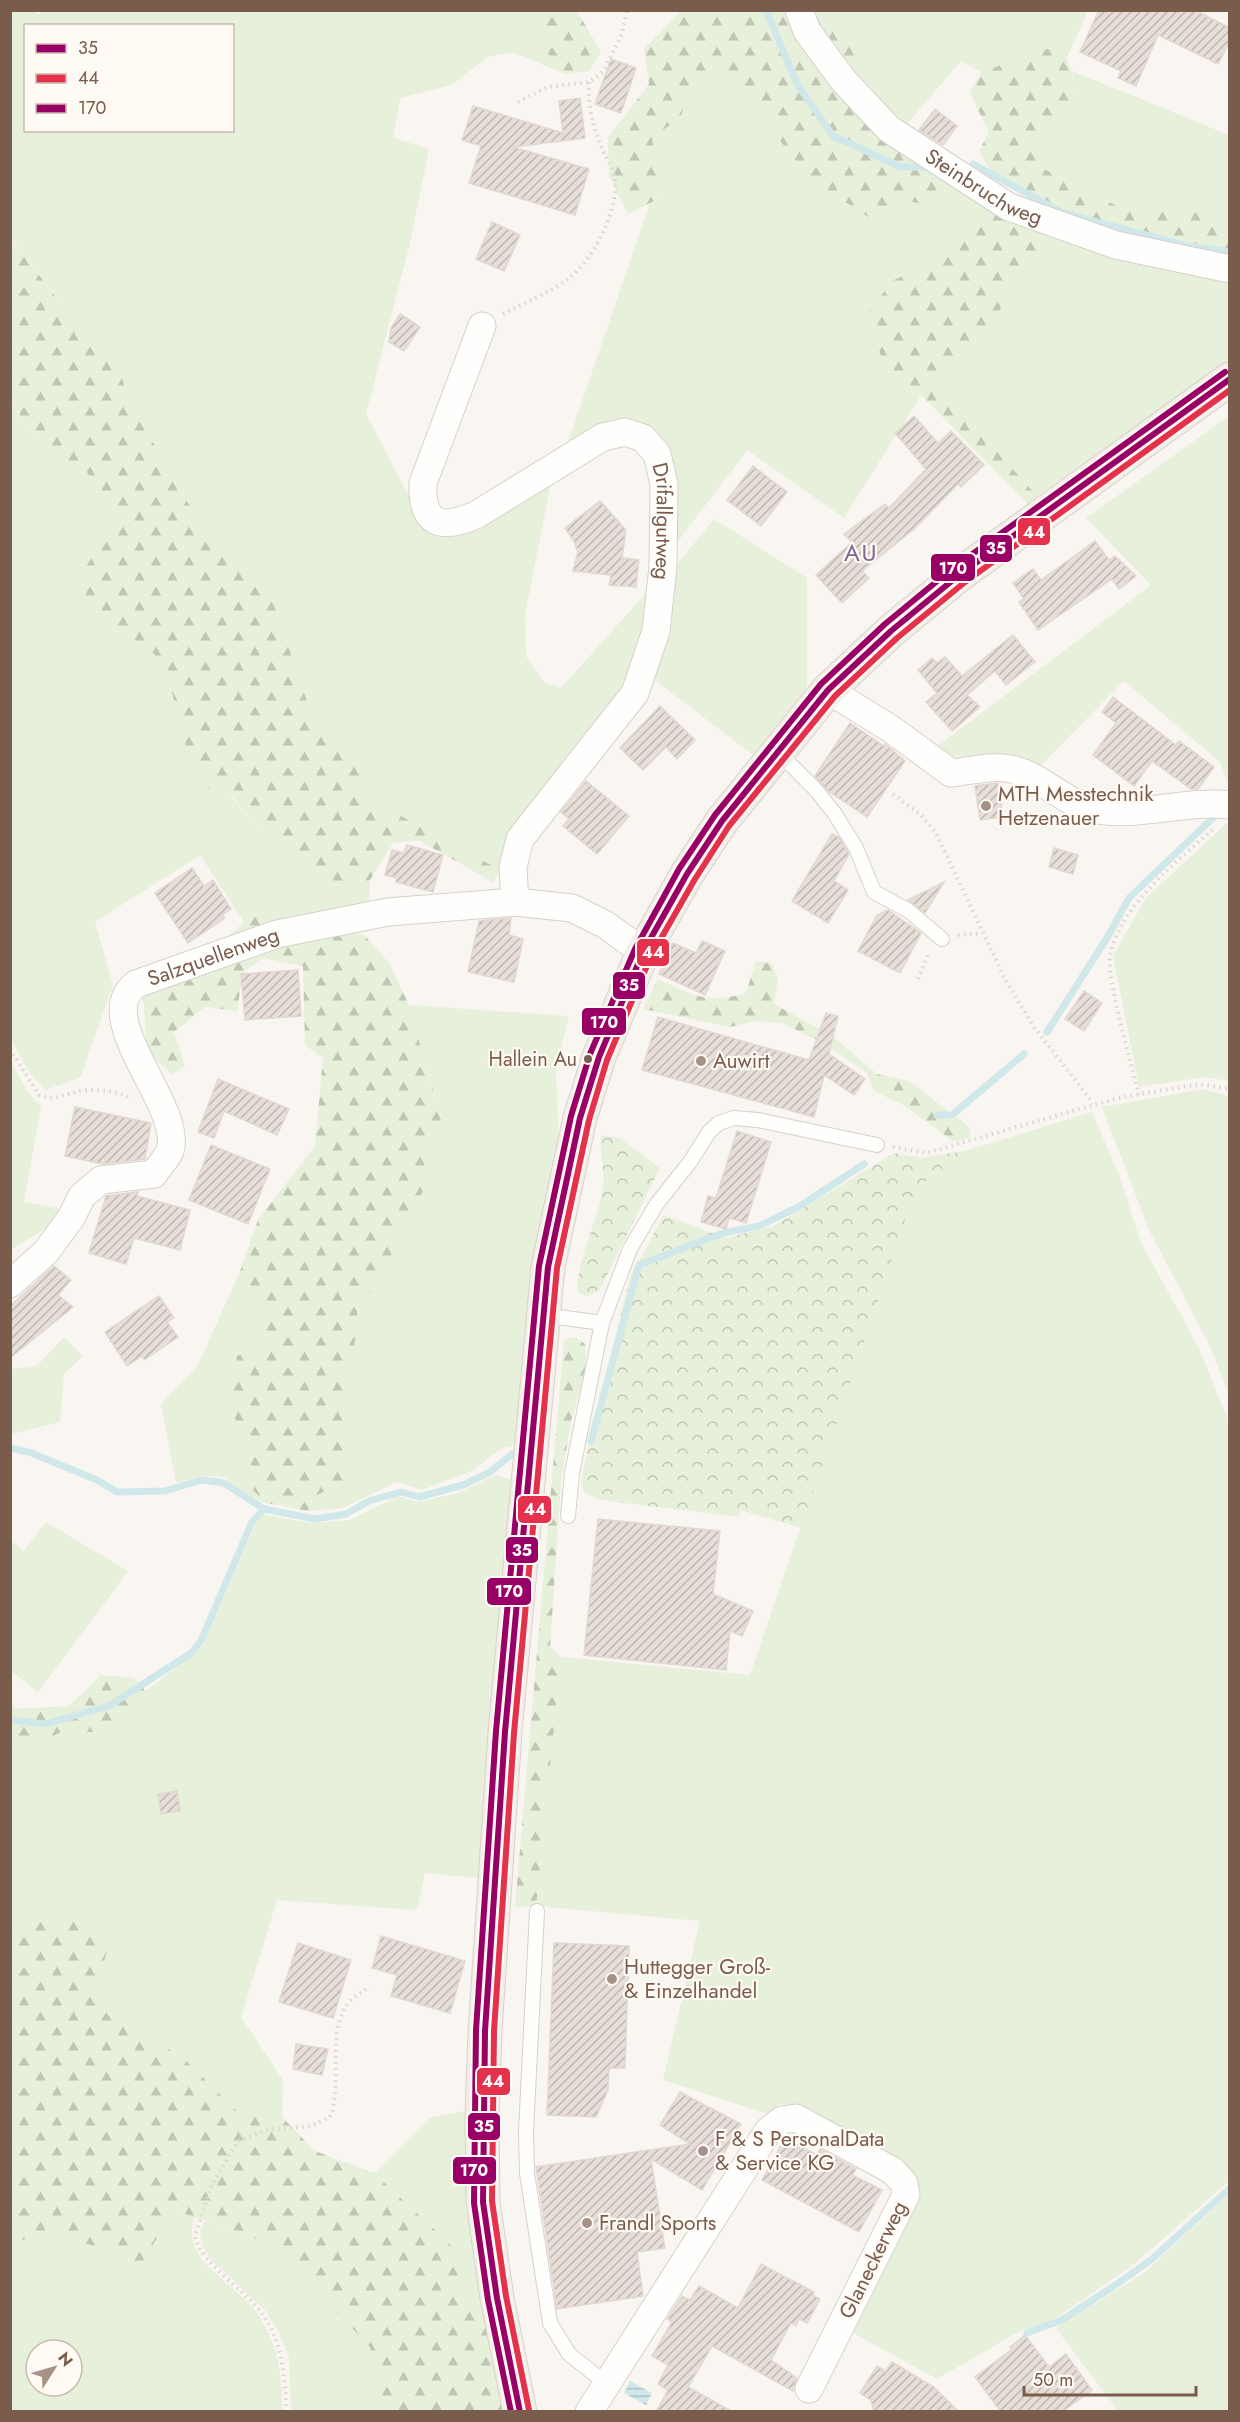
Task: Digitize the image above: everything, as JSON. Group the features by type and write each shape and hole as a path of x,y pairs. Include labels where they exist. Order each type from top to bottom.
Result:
{"main road":[{"path":"520,2412 497,2298 483,2202 482,2116 505,1732 543,1315 556,1224 580,1118 614,1017 644,952 687,874 722,821 828,690 891,631 959,575 1230,379"}],"street":[{"name":"Steinbruchweg","path":"799,10 807,31 843,80 889,129 1009,207 1116,245 1230,269"},
{"name":"Drifallgutweg","path":"482,326 423,483 422,503 428,517 440,523 455,524 476,515 603,437 625,432 643,438 657,454 664,484 663,567 656,632 635,693 520,839 513,867 515,902"},
{"path":"828,690 891,729 951,773 988,769 1015,770 1095,810 1141,812 1171,805 1210,803 1222,816"},
{"name":"Salzquellenweg","path":"10,1284 46,1252 71,1218 82,1196 101,1180 154,1174 170,1151 168,1121 140,1060 121,1008 127,991 131,987 277,934 388,912 515,902 572,908 606,925 644,952"},
{"name":"Glaneckerweg","path":"589,2412 768,2131 782,2120 796,2118 893,2171 904,2183 906,2194 809,2389"}],"lane":[{"path":"778,752 816,790 835,814 856,848 874,892 909,911 942,939"},
{"path":"568,1516 572,1473 602,1323 630,1249 656,1205 690,1162 709,1132 719,1123 734,1118 758,1120 877,1144"},
{"path":"543,1315 602,1323"},
{"path":"537,1911 526,2132 527,2173 550,2323 568,2354 607,2384"}],"path":[{"path":"518,102 548,87 589,82 603,72 622,34 627,10"},
{"path":"482,326 567,279 584,264 604,227 615,196 614,172 594,129 588,105 589,82"},
{"path":"893,794 920,814 936,833 1005,979 1034,1027 1093,1103"},
{"path":"1139,1095 1110,957 1121,928 1145,892 1222,816"},
{"path":"10,1049 39,1095 52,1100 76,1091 120,1092 138,1101"},
{"path":"877,1144 926,1153 1076,1112 1093,1103 1200,1084 1230,1089"},
{"path":"287,2412 283,2358 277,2340 263,2314 230,2279 205,2258 195,2235 212,2184 238,2141 267,2130 311,2126 330,2117 336,2103 336,2050 341,2016 351,2000 370,1987"}],"green space":[{"path":"41,10 537,11 541,45 565,74 512,52 487,57 452,85 400,98 393,138 429,149 410,243 366,414 421,519 551,482 525,615 526,656 544,682 561,688 655,583 629,687 500,870 370,799 349,753 309,707 267,585 208,538 130,402 111,346 81,330 11,237 11,11 34,11 40,15"},
{"path":"537,11 577,11 601,52 589,71 565,74 541,45"},
{"path":"681,11 831,11 845,30 864,81 907,124 950,180 937,208 909,201 870,218 808,178 723,64 691,79 681,117 652,138 662,197 628,214 609,176 608,138 649,84 644,49"},
{"path":"831,11 1088,11 1067,57 1050,48 981,72 961,61 907,124 864,81 845,30"},
{"path":"1050,48 1067,57 1079,97 1041,130 1044,169 1123,209 1204,213 1229,224 1229,257 1163,244 1061,213 995,179 979,151 989,132 970,93 981,72"},
{"path":"723,64 808,178 870,218 909,201 937,207 950,180 999,213 961,227 948,256 894,280 884,363 921,395 844,518 747,450 673,548 654,434 565,451 650,203 662,197 652,138 681,117 691,79"},
{"path":"1072,71 1229,135 1229,224 1204,213 1123,209 1044,169 1041,130 1079,97"},
{"path":"999,213 1041,228 1041,253 1019,270 983,345 938,368 937,385 1037,496 1031,507 921,395 884,363 865,315 894,280 948,256 960,227"},
{"path":"1041,228 1229,274 1229,360 1037,496 937,385 938,368 983,344 1019,270 1041,253"},
{"path":"10,237 81,330 111,346 130,402 208,538 267,585 309,707 350,753 370,799 500,870 493,882 418,840 393,843 370,880 344,887 268,840 231,795 210,790 184,742 166,667 144,644 92,619 81,575 114,520 83,465 45,453 11,402"},
{"path":"10,402 45,453 83,465 114,520 81,575 92,619 144,644 166,667 184,742 268,840 344,887 370,880 369,905 313,916 252,915 244,922 200,855 95,922 113,985 80,1078 45,1090 28,1071 11,1039"},
{"path":"1229,416 1229,785 1220,762 1124,681 1034,772 1007,759 951,756 934,749 1151,585 1086,518"},
{"path":"714,519 807,578 807,689 753,755 648,675 674,568"},
{"path":"1229,821 1229,1081 1205,1077 1139,1087 1113,956 1146,898"},
{"path":"252,915 313,916 365,936 389,963 409,1005 441,1119 424,1136 425,1187 374,1290 358,1303 354,1351 341,1365 349,1460 347,1480 313,1497 308,1511 266,1503 253,1490 249,1435 230,1413 237,1356 269,1343 254,1295 239,1274 258,1220 315,1146 323,1058 305,1045 303,966 263,958 243,972 237,1011 205,1007 174,1032 185,1066 172,1074 147,1052 143,995 201,976 225,939"},
{"path":"756,961 771,963 778,978 774,1004 832,1036 877,1074 909,1081 969,1127 971,1137 954,1142 905,1106 874,1091 867,1073 823,1043 782,1023 755,1021 730,1027 643,1009 658,979 691,994 710,998 746,993"},
{"path":"409,1005 569,1016 556,1070 559,1147 518,1445 502,1448 471,1471 422,1490 397,1482 342,1508 308,1511 313,1497 349,1460 341,1365 354,1351 358,1303 374,1290 425,1187 424,1136 441,1118"},
{"path":"10,1060 26,1089 41,1107 24,1202 67,1210 60,1219 11,1250"},
{"path":"1203,1089 1229,1096 1229,1396 1210,1346 1149,1230 1102,1107"},
{"path":"1092,1112 1119,1175 1141,1243 1198,1346 1229,1423 1229,2181 1132,2266 1050,2322 1018,2332 937,2379 848,2330 917,2199 918,2181 908,2168 797,2107 779,2104 768,2114 663,2080 700,1921 536,1906 561,1657 750,1675 916,1189 965,1151"},
{"path":"601,1135 619,1138 660,1168 600,1289 587,1296 579,1293 577,1286 581,1263 603,1187"},
{"path":"965,1151 916,1189 801,1528 740,1510 739,1517 600,1500 585,1493 581,1483 585,1461 630,1277 664,1215 725,1238 774,1226 894,1153 923,1158"},
{"path":"239,1274 254,1295 269,1343 230,1413 249,1435 253,1490 266,1503 246,1495 224,1477 204,1476 176,1483 161,1404 197,1367"},
{"path":"64,1337 83,1356 64,1374 60,1422 11,1434 11,1369 37,1366"},
{"path":"575,1337 585,1344 586,1370 571,1421 561,1482 550,1647 561,1657 536,1906 515,1907 564,1340"},
{"path":"496,1475 514,1481 478,1878 425,1873 417,1910 277,1900 241,2017 283,2080 282,2117 242,2117 181,2056 108,2015 94,1992 107,1952 19,1924 11,1932 11,1755 64,1731 114,1733 146,1691 203,1646 260,1514 312,1523 350,1520 398,1496 417,1502 458,1493"},
{"path":"46,1522 128,1571 38,1692 11,1671 10,1540 24,1551"},
{"path":"101,1675 134,1678 146,1691 114,1733 64,1731 11,1755 11,1703 16,1709 69,1706"},
{"path":"93,1919 107,1952 94,1992 108,2015 181,2056 242,2116 282,2117 315,2151 374,2173 451,2245 464,2299 489,2320 506,2411 386,2411 370,2347 274,2245 174,2210 140,2266 102,2248 38,2231 11,2247 11,1932 19,1924"},
{"path":"470,2110 489,2320 464,2299 451,2245 374,2173 429,2118"},
{"path":"1229,2194 1229,2411 1118,2411 1056,2328 1144,2273"},
{"path":"173,2210 195,2217 192,2233 195,2247 203,2260 252,2307 268,2332 278,2364 283,2411 11,2411 10,2247 38,2231 102,2248 140,2266"},
{"path":"204,2221 274,2245 319,2291 370,2347 386,2411 291,2411 289,2358 279,2333 265,2310 210,2259 202,2244 200,2233"}],"water":[{"path":"630,2381 652,2393 646,2405 624,2393"}],"building":[{"path":"1099,10 1195,10 1230,28 1230,41 1218,64 1158,35 1136,86 1118,78 1121,71 1080,52"},
{"path":"611,59 636,68 621,113 595,104"},
{"path":"580,98 585,138 513,147 589,169 575,215 469,183 481,146 462,140 473,106 563,133 559,101"},
{"path":"935,109 957,126 943,145 919,130"},
{"path":"492,222 520,235 504,271 476,259"},
{"path":"400,314 420,327 404,351 389,342 391,328"},
{"path":"914,416 938,443 951,431 984,465 961,487 958,484 914,529 862,571 869,578 842,603 816,575 852,542 844,534 885,504 889,508 926,469 895,433"},
{"path":"753,466 787,492 761,526 727,500"},
{"path":"600,501 626,530 622,558 639,560 636,587 609,585 611,575 573,571 578,552 565,528"},
{"path":"1095,541 1109,560 1115,556 1136,576 1119,589 1112,579 1038,630 1019,602 1024,599 1013,583 1033,569 1041,580"},
{"path":"1013,635 1035,662 1006,685 995,671 967,695 980,707 952,731 926,702 937,693 918,670 932,658 937,663 945,657 962,676"},
{"path":"1113,697 1176,745 1179,741 1214,767 1198,789 1191,789 1152,761 1134,786 1093,755 1116,723 1102,712"},
{"path":"660,706 695,740 677,759 666,747 643,770 620,748"},
{"path":"850,723 884,746 885,744 905,761 867,817 828,791 815,776"},
{"path":"586,781 629,816 597,854 563,826 569,819 561,812"},
{"path":"998,783 1003,817 980,820 975,786"},
{"path":"832,834 839,837 849,854 834,881 848,890 828,923 792,901"},
{"path":"407,845 443,855 433,892 396,882 397,878 385,875 392,850 404,853"},
{"path":"1054,848 1078,855 1073,874 1049,867"},
{"path":"192,868 204,886 213,880 231,909 222,915 225,918 188,943 155,893"},
{"path":"944,882 925,913 908,900"},
{"path":"888,910 921,933 900,973 858,951 877,915"},
{"path":"511,918 509,935 523,939 514,982 468,972 479,921"},
{"path":"702,941 725,951 705,995 659,974 673,943 696,953"},
{"path":"298,970 301,1016 245,1020 241,974"},
{"path":"1084,991 1102,1003 1084,1031 1065,1019"},
{"path":"826,1013 838,1016 829,1054 865,1079 854,1095 824,1075 814,1117 642,1070 658,1017 809,1060"},
{"path":"218,1079 289,1109 277,1135 224,1111 214,1138 198,1132"},
{"path":"75,1107 151,1123 145,1159 102,1164 65,1156"},
{"path":"737,1131 771,1142 746,1223 729,1218 726,1229 701,1222 708,1196 716,1198"},
{"path":"211,1145 270,1169 248,1224 189,1200"},
{"path":"138,1192 137,1196 190,1210 180,1250 134,1238 126,1264 89,1253 106,1196"},
{"path":"54,1266 71,1280 58,1295 73,1307 10,1358 10,1306"},
{"path":"159,1296 174,1318 167,1322 178,1337 144,1360 142,1356 127,1366 105,1332"},
{"path":"598,1519 720,1531 713,1594 753,1611 742,1636 730,1631 726,1670 584,1655"},
{"path":"177,1791 180,1811 161,1814 158,1794"},
{"path":"381,1936 465,1961 450,2013 391,1996 397,1975 372,1968"},
{"path":"298,1943 351,1960 333,2018 279,2002"},
{"path":"554,1943 629,1946 625,2068 609,2068 608,2090 596,2117 547,2115"},
{"path":"296,2044 328,2049 322,2075 293,2069"},
{"path":"680,2092 741,2124 702,2190 651,2159 665,2248 637,2252 643,2296 557,2309 536,2167 690,2144 660,2125"},
{"path":"785,2138 817,2155 820,2149 856,2169 852,2175 882,2190 859,2232 762,2180"},
{"path":"761,2264 814,2292 812,2295 820,2299 807,2323 799,2319 796,2326 791,2323 771,2360 797,2378 793,2391 712,2346 688,2387 733,2412 656,2412 668,2390 658,2384 668,2365 652,2356 672,2322 667,2319 682,2296 690,2300 699,2286 738,2308"},
{"path":"1025,2335 1049,2367 1066,2354 1092,2390 1062,2412 1001,2412 975,2377 1011,2350 1010,2347"},
{"path":"892,2362 934,2387 959,2412 874,2412 871,2400 860,2393 877,2366 886,2371"}],"waterway":[{"path":"766,10 797,84 833,136 901,167 930,167"},
{"path":"973,164 1063,213 1187,246 1230,252"},
{"path":"1047,1032 1107,938 1129,898 1219,812"},
{"path":"937,1115 952,1115 1024,1054"},
{"path":"591,1441 639,1265 723,1233 759,1226 800,1206 864,1164"},
{"path":"10,1448 29,1452 97,1480 117,1492 165,1491 202,1480 224,1483 264,1509 315,1519 346,1514 369,1501 401,1492 419,1497 463,1485 490,1472 512,1454"},
{"path":"10,1720 45,1724 109,1706 191,1653 201,1641 252,1522 264,1509"},
{"path":"1027,2333 1062,2320 1117,2284 1152,2259 1230,2188"}],"transit line":[{"name":"170","path":"511,2412 488,2300 474,2203 476,2030 496,1731 539,1266 571,1116 590,1054 635,949 679,869 715,815 821,684 885,624 953,568 1225,372"},
{"name":"35","path":"520,2412 497,2298 483,2202 485,2031 505,1732 548,1267 580,1118 599,1057 643,952 687,874 722,821 828,690 891,631 959,575 1230,379"},
{"name":"44","path":"529,2410 506,2296 492,2201 494,2031 514,1733 557,1268 589,1120 607,1060 651,956 695,879 729,826 835,696 897,638 965,582 1230,390"}],"place":[{"name":"MTH Messtechnik Hetzenauer","path":"986,806"},
{"name":"Hallein Au","path":"588,1059"},
{"name":"Auwirt","path":"701,1061"},
{"name":"Huttegger Groß- & Einzelhandel","path":"612,1979"},
{"name":"F & S PersonalData & Service KG","path":"703,2151"},
{"name":"Frandl Sports","path":"587,2223"}],"district":[{"name":"AU","path":"861,553"}]}
